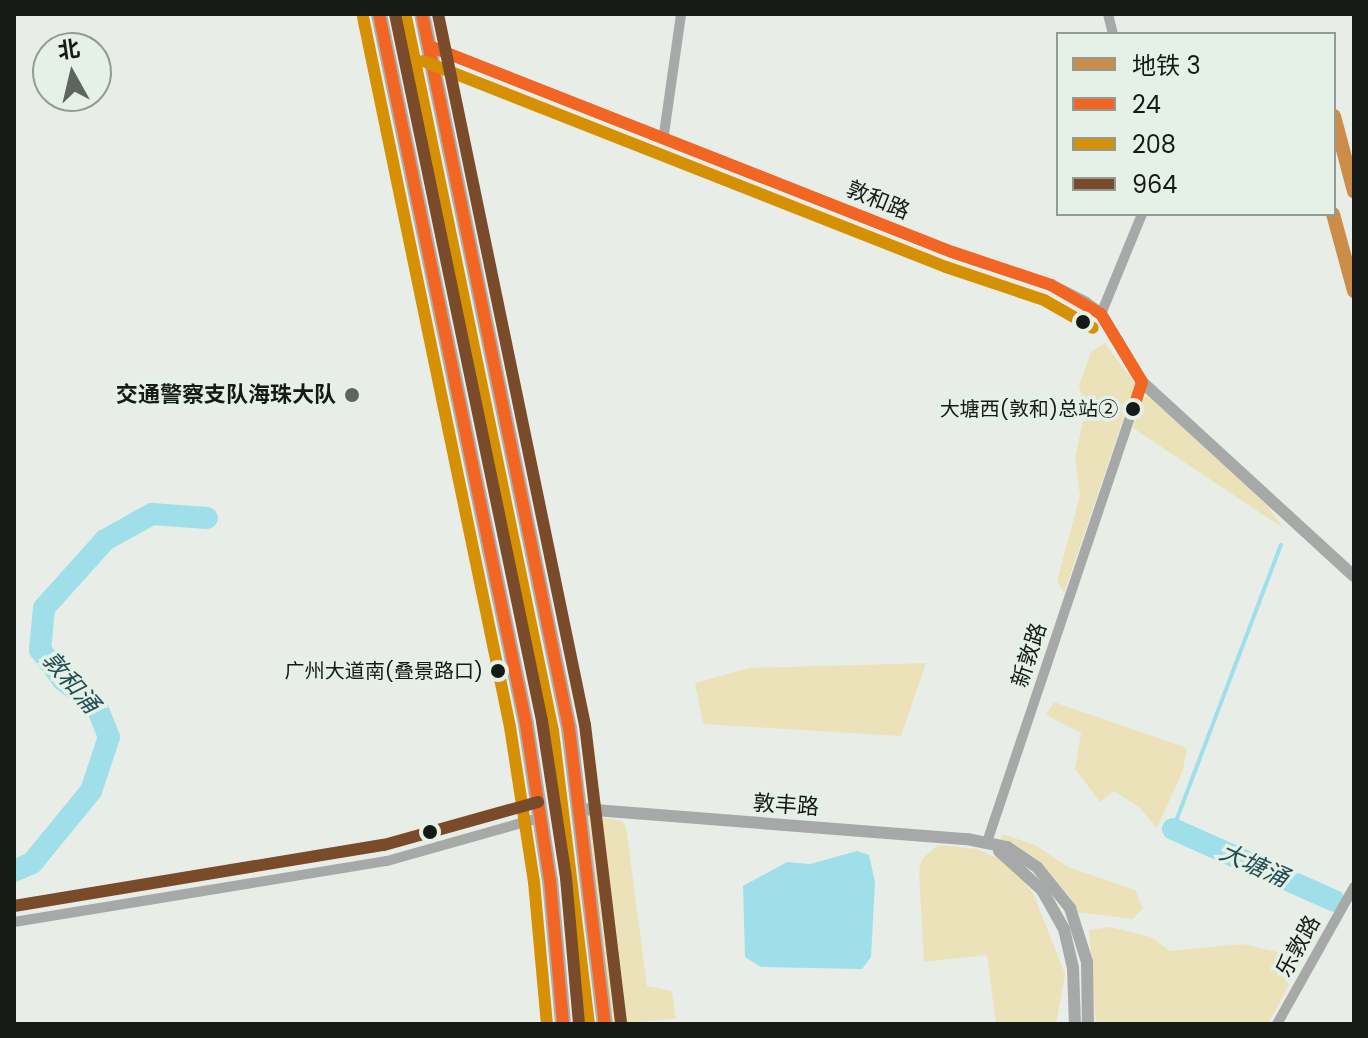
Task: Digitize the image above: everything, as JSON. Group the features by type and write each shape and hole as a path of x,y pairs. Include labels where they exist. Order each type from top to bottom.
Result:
{"highway":[{"path":"379,14 499,578 542,817 563,1024"},
{"path":"422,14 548,615 582,809 605,1024"}],"street":[{"path":"664,134 681,14"},
{"name":"敦和路","path":"429,46 664,134 952,252 1051,285 1101,314 1142,382 1354,576"},
{"path":"1101,314 1141,216"},
{"name":"新敦路","path":"987,842 1142,382"},
{"name":"敦丰路","path":"582,809 987,842 1007,847 1037,867 1070,908 1087,962 1088,1024"},
{"path":"14,922 387,861 542,817"},
{"path":"987,842 1026,872 1055,909 1071,948 1075,1024"},
{"name":"乐敦路","path":"1277,1024 1354,887"}],"shaded area":[{"path":"1105,343 1135,384 1064,593 1057,581 1080,495 1075,458 1085,411 1079,385 1091,352"},
{"path":"1148,396 1267,505 1283,528 1133,428 1141,398"},
{"path":"926,663 901,736 703,724 695,683 749,668"},
{"path":"1054,702 1187,748 1183,770 1157,828 1140,808 1114,791 1100,802 1075,769 1081,733 1046,715"},
{"path":"588,815 622,821 626,827 647,986 672,991 676,1019 611,1024"},
{"path":"1002,834 1035,845 1068,867 1135,890 1143,908 1133,919 1076,912 1070,897 1045,867 1000,841"},
{"path":"938,845 977,849 1005,861 1033,893 1065,974 1056,1024 996,1024 987,955 924,962 919,872 922,859"},
{"path":"1110,927 1151,937 1170,951 1243,944 1277,952 1289,985 1268,1024 1096,1024 1089,930"}],"water":[{"path":"857,851 869,855 875,882 871,957 862,969 761,967 745,957 743,886 787,862 810,864"}],"waterway":[{"name":"敦和涌","path":"14,871 32,863 91,791 109,737 97,707 63,680 40,650 44,608 105,540 152,514 207,518"},
{"path":"1173,829 1281,545"},
{"name":"大塘涌","path":"1173,829 1335,901"}],"metro line":[{"name":"3","path":"1336,124 1354,191"},
{"name":"3","path":"1334,216 1354,291"}],"transit line":[{"name":"24","path":"379,14 526,724 550,880 563,1024"},
{"name":"964","path":"395,14 542,721 566,878 579,1023"},
{"name":"24","path":"422,14 569,728 605,1024"},
{"name":"964","path":"438,14 585,725 621,1022"},
{"name":"208","path":"363,17 510,727 534,882 547,1024"},
{"name":"208","path":"406,17 553,731 589,1024"},
{"name":"24","path":"429,46 952,252 1051,285 1101,314 1142,382 1133,409"},
{"name":"208","path":"423,61 946,267 1044,300 1093,328"},
{"name":"964","path":"14,906 384,845 538,802"}],"place":[{"name":"交通警察支队海珠大队","path":"352,395"},
{"name":"大塘西(敦和)总站②","path":"1133,409"},
{"name":"广州大道南(叠景路口)","path":"498,671"}]}
